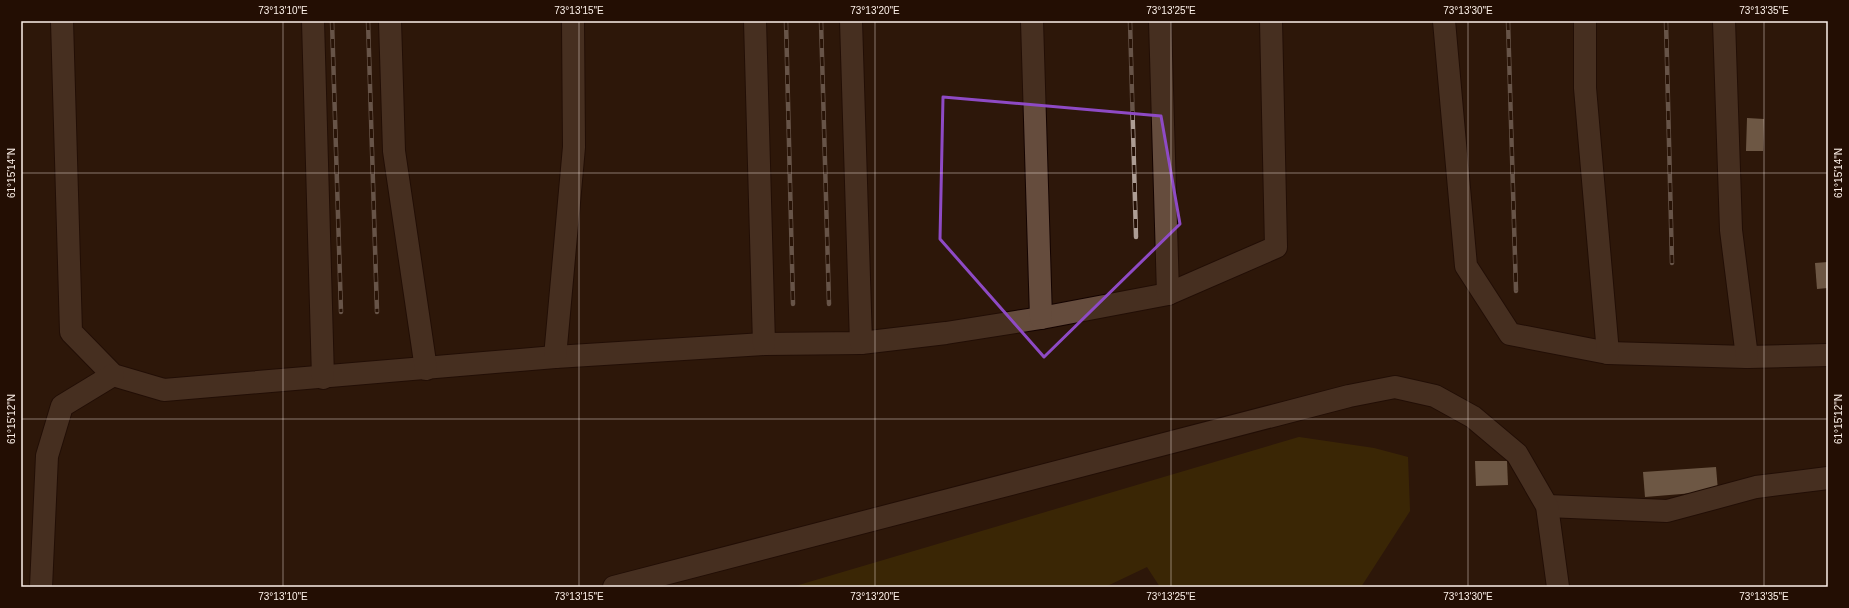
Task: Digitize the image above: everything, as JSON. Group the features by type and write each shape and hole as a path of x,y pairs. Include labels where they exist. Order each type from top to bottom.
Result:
{"lane":[{"path":"62,21 71,332 113,375 164,390 323,378 555,357 764,344 861,343 946,333 1041,318 1168,294 1276,247 1271,21"},
{"path":"313,21 323,378"},
{"path":"390,21 394,151 426,369"},
{"path":"555,357 574,147 572,21"},
{"path":"755,21 764,344"},
{"path":"851,21 861,343"},
{"path":"1032,21 1041,318"},
{"path":"1160,21 1168,294"},
{"path":"1444,21 1466,266 1510,334 1608,353 1747,357 1828,355"},
{"path":"1585,21 1585,88 1608,353"},
{"path":"1724,21 1731,230 1747,357"},
{"path":"40,587 47,456 62,406 113,375"},
{"path":"614,587 1349,396 1396,387 1435,396 1473,416 1517,454 1548,506 1558,587"},
{"path":"1548,506 1667,511 1756,487 1828,478"}],"highlighted area":[{"path":"943,97 1161,116 1180,224 1044,357 940,239"}],"shaded area":[{"path":"1299,437 1374,448 1408,457 1410,511 1361,587 1160,587 1147,567 1105,587 792,587"}],"building":[{"path":"1747,118 1764,119 1763,151 1746,151"},
{"path":"1828,262 1828,288 1817,289 1815,263"},
{"path":"1475,461 1507,461 1508,485 1476,486"},
{"path":"1716,467 1718,491 1645,497 1643,472"}],"railway":[{"path":"332,21 341,312"},
{"path":"368,21 377,312"},
{"path":"786,21 793,304"},
{"path":"821,21 829,304"},
{"path":"1130,21 1136,237"},
{"path":"1508,21 1516,291"},
{"path":"1666,21 1672,263"}]}
